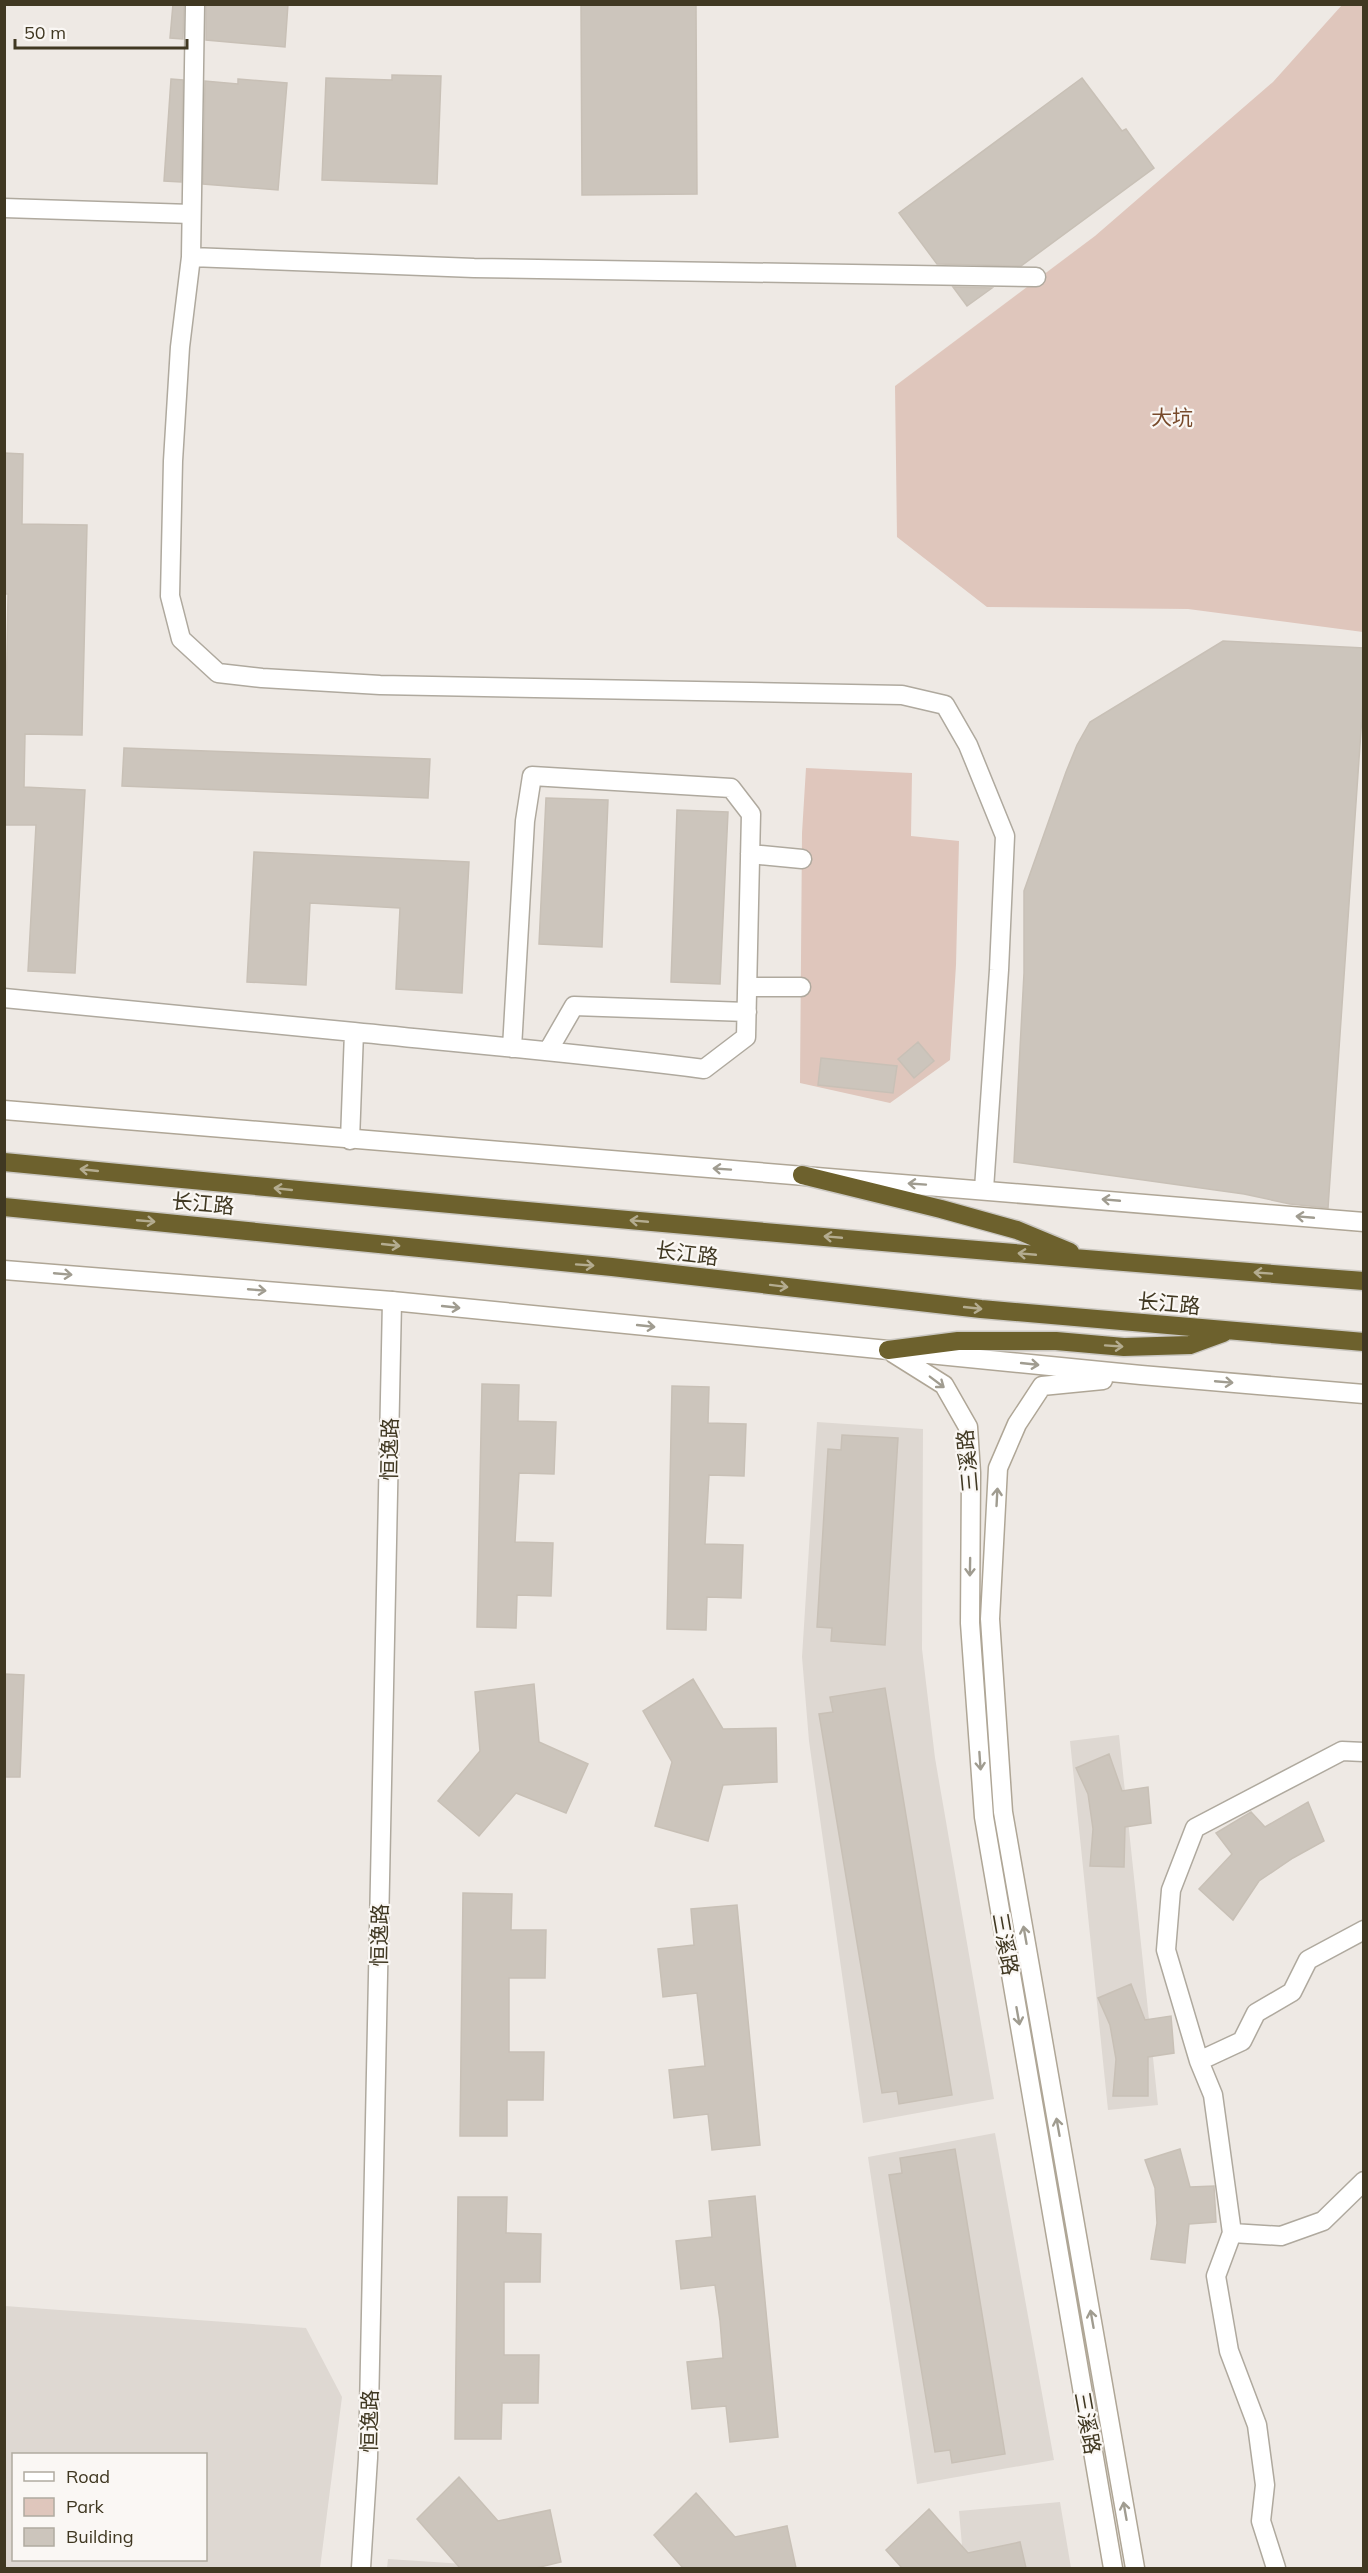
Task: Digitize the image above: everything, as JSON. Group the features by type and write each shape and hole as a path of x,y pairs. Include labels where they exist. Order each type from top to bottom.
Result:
{"highway":[{"name":"长江路","path":"4,1162 341,1195 1088,1260 1364,1281"},
{"path":"802,1175 1017,1230 1088,1260"},
{"name":"长江路","path":"4,1207 612,1267 981,1310 1364,1342"},
{"path":"888,1350 958,1341 1056,1341 1124,1347 1190,1345 1230,1330"}],"street":[{"path":"195,4 191,257 180,347 172,461 170,596 180,639 218,673 262,678 380,685 902,695 945,705 968,745 1005,836 999,970 984,1189"},
{"path":"4,208 191,214"},
{"path":"191,257 474,268 1036,277"},
{"path":"4,998 512,1048 548,1051 704,1069 747,1037 751,814 731,788 532,776 525,821 512,1048"},
{"path":"750,854 802,859"},
{"path":"748,987 801,987"},
{"path":"548,1051 574,1006 747,1012"},
{"path":"350,1140 354,1032"},
{"path":"4,1110 1364,1222"},
{"path":"4,1270 392,1301 1141,1375 1364,1394"},
{"name":"恒逸路","path":"361,2568 369,2446 392,1301"},
{"name":"三溪路","path":"888,1350 944,1384 968,1427 971,1473 969,1623 984,1817 1113,2568"},
{"name":"三溪路","path":"1135,2568 1003,1812 990,1619 998,1468 1017,1424 1042,1386 1141,1375"},
{"path":"1276,2568 1262,2521 1265,2485 1257,2425 1229,2351 1216,2276 1232,2233 1213,2095 1199,2061 1166,1950 1171,1890 1195,1828 1342,1751 1364,1752"},
{"path":"1199,2061 1242,2041 1256,2013 1292,1992 1308,1960 1364,1930"},
{"path":"1232,2233 1281,2236 1323,2221 1364,2181"}],"shaded area":[{"path":"817,1422 923,1429 922,1649 935,1758 994,2099 863,2123 809,1741 802,1657"},
{"path":"1119,1735 1158,2105 1108,2110 1070,1741"},
{"path":"995,2133 1054,2460 917,2484 868,2157"},
{"path":"5,2306 306,2328 342,2397 320,2568 5,2568"},
{"path":"1060,2502 1071,2568 964,2568 959,2511"},
{"path":"388,2559 526,2568 387,2568"}],"green space":[{"name":"大坑","path":"1342,5 1363,5 1363,632 1188,609 987,607 897,537 895,386 1095,236 1273,82"},
{"path":"806,768 912,773 911,836 959,841 956,965 950,1060 890,1103 800,1083 802,833"}],"building":[{"path":"173,4 184,4 183,39 170,38"},
{"path":"206,4 288,4 285,47 206,40"},
{"path":"581,4 696,4 697,194 582,195"},
{"path":"392,75 441,76 437,184 322,180 326,78 392,80"},
{"path":"1082,78 1122,131 1126,129 1154,168 1021,266 937,264 899,213"},
{"path":"171,79 183,80 181,182 164,181"},
{"path":"238,79 287,83 278,190 203,184 205,81 238,84"},
{"path":"953,287 992,288 967,306"},
{"path":"4,453 23,454 22,524 87,525 82,735 25,734 24,787 85,790 75,973 28,971 36,825 4,825 8,594 4,594"},
{"path":"1223,641 1364,648 1364,687 1328,1208 1014,1162 1024,973 1024,891 1066,772 1090,722"},
{"path":"124,748 430,759 428,798 122,786"},
{"path":"546,798 608,800 602,947 539,944"},
{"path":"677,810 728,812 720,984 671,982"},
{"path":"254,852 469,862 462,993 396,989 400,908 310,903 306,985 247,982"},
{"path":"918,1042 934,1061 914,1078 898,1059"},
{"path":"821,1058 897,1066 893,1093 818,1085"},
{"path":"482,1384 519,1385 518,1421 556,1422 554,1474 519,1473 515,1542 553,1543 551,1596 517,1595 516,1628 477,1627"},
{"path":"672,1386 709,1387 708,1423 746,1424 744,1476 709,1475 705,1544 743,1545 741,1598 707,1597 706,1630 667,1629"},
{"path":"842,1435 898,1438 885,1645 831,1641 832,1628 817,1627 828,1449 841,1450"},
{"path":"4,1674 24,1675 20,1777 4,1777"},
{"path":"693,1679 723,1729 776,1728 777,1782 723,1785 708,1841 655,1826 672,1762 643,1711"},
{"path":"534,1684 539,1742 588,1764 566,1813 516,1793 479,1836 438,1801 480,1751 475,1692"},
{"path":"885,1688 952,2095 899,2104 897,2091 882,2093 819,1714 833,1712 830,1697"},
{"path":"1109,1754 1122,1791 1148,1787 1151,1823 1125,1827 1124,1867 1090,1866 1093,1829 1088,1794 1076,1768"},
{"path":"1308,1802 1324,1841 1259,1881 1233,1920 1199,1889 1232,1854 1216,1833 1251,1812 1265,1827"},
{"path":"463,1893 512,1894 511,1930 546,1930 545,1978 509,1978 509,2052 544,2052 543,2100 507,2100 507,2136 460,2136"},
{"path":"737,1905 760,2145 712,2150 708,2114 674,2118 669,2070 705,2066 697,1993 663,1997 658,1949 694,1945 691,1909"},
{"path":"1131,1984 1145,2020 1171,2016 1174,2053 1148,2057 1148,2096 1113,2096 1116,2059 1110,2025 1098,1998"},
{"path":"955,2149 1005,2454 952,2463 950,2450 935,2452 889,2175 902,2173 900,2158"},
{"path":"1180,2149 1190,2187 1214,2186 1216,2222 1189,2224 1185,2263 1151,2259 1157,2223 1155,2188 1145,2160"},
{"path":"755,2196 778,2437 730,2442 726,2406 692,2409 687,2362 723,2358 720,2321 715,2285 681,2289 676,2241 712,2237 709,2201"},
{"path":"458,2197 507,2197 506,2233 541,2234 540,2282 504,2282 504,2355 539,2355 538,2403 502,2403 501,2439 455,2439"},
{"path":"459,2477 498,2521 550,2510 561,2562 536,2568 460,2568 417,2519"},
{"path":"696,2493 735,2537 787,2526 796,2568 683,2568 654,2535"},
{"path":"929,2509 968,2553 1020,2542 1026,2568 902,2568 886,2550"}]}
